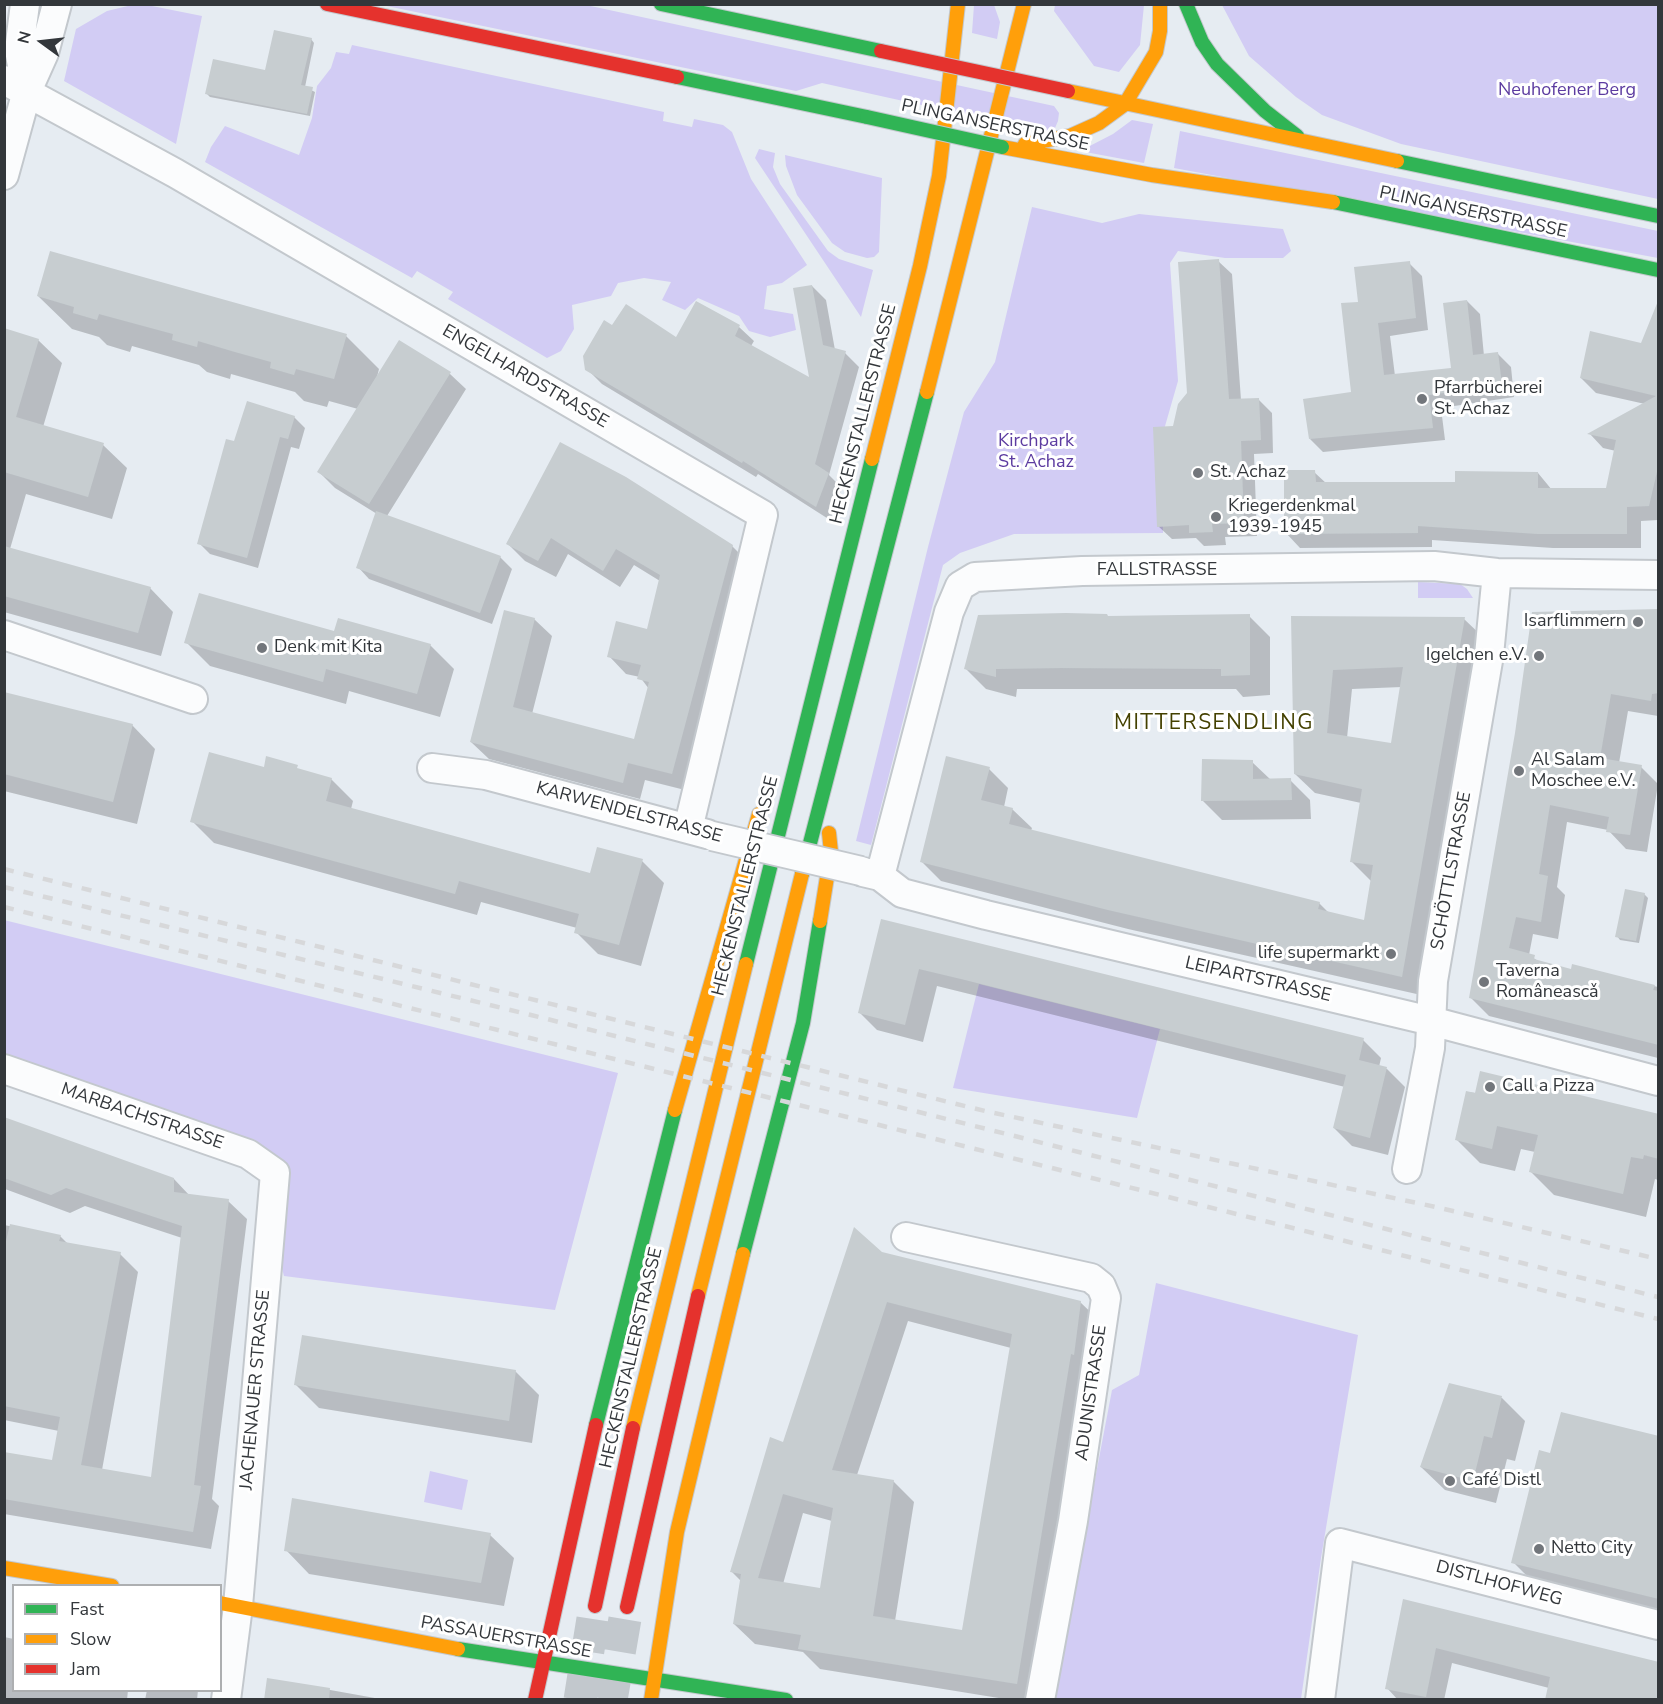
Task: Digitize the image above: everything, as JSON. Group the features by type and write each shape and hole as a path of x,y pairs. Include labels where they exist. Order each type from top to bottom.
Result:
{"main road":[{"name":"PLINGANSERSTRASSE","path":"327,4 1002,147 1152,175 1323,200 1659,270"},
{"name":"PLINGANSERSTRASSE","path":"661,4 1659,216"},
{"name":"HECKENSTALLERSTRASSE","path":"595,1606 632,1433 813,688 920,266 939,176 958,4"},
{"path":"627,1607 720,1202 825,780 964,251 1024,4"},
{"path":"1002,147 1057,139 1099,123 1125,104 1149,69 1156,52 1160,31 1160,4"},
{"path":"1186,4 1202,42 1217,64 1265,111 1303,141"},
{"path":"796,712 813,688"},
{"path":"651,1700 667,1591 694,1460 730,1303 803,1023 831,852 825,780"},
{"path":"535,1700 586,1465 678,1096 763,799"},
{"path":"4,1568 100,1584"},
{"name":"PASSAUERSTRASSE","path":"229,1604 541,1664 786,1700"}],"street":[{"path":"4,175 25,4"},
{"path":"16,86 44,53 57,4"},
{"name":"ENGELHARDSTRASSE","path":"16,86 176,173 764,515 700,832"},
{"name":"FALLSTRASSE","path":"870,874 949,612 960,586 975,577 1082,571 1434,566 1497,573 1659,575"},
{"name":"SCHÖTTLSTRASSE","path":"1407,1169 1430,1048 1433,981 1489,655 1497,573"},
{"path":"4,635 193,699"},
{"name":"KARWENDELSTRASSE","path":"432,768 486,775 870,874"},
{"name":"LEIPARTSTRASSE","path":"870,874 902,893 1431,1021 1659,1081"},
{"name":"MARBACHSTRASSE","path":"4,1069 248,1154 275,1173"},
{"name":"JACHENAUER STRASSE","path":"226,1700 229,1604 275,1173"},
{"name":"ADUNISTRASSE","path":"906,1237 1091,1278 1101,1286 1106,1298 1073,1521 1040,1700"},
{"name":"DISTLHOFWEG","path":"1320,1700 1340,1543 1659,1625"}],"green space":[{"path":"132,5 147,5 202,16 176,144 64,81 76,29 107,11"},
{"path":"382,5 586,5 1054,106 1059,113 1058,121 1055,128 1048,133 822,83 796,91"},
{"path":"974,5 994,5 1000,22 997,39 972,33"},
{"path":"1055,5 1144,5 1140,45 1119,72 1094,66 1054,11"},
{"name":"Neuhofener Berg","path":"1222,5 1658,5 1658,199 1401,144 1322,115 1296,97 1249,56"},
{"path":"352,45 664,112 663,121 692,127 694,119 723,125 732,132 751,179 807,265 782,283 767,286 764,309 793,314 796,330 770,337 749,331 739,316 698,298 685,310 662,300 671,282 644,278 618,283 611,296 572,305 574,329 561,351 547,358 448,299 453,292 417,271 412,278 205,162 211,147 225,126 299,155 312,118 317,86 331,68 336,52 349,54"},
{"path":"1132,120 1153,124 1144,163 1080,151 1113,134"},
{"path":"1180,131 1658,231 1658,258 1174,168"},
{"path":"759,149 775,153 773,167 780,184 828,251 839,259 873,270 861,317 755,158"},
{"path":"785,155 882,178 879,252 874,257 867,258 845,252 832,243 797,195 786,166"},
{"name":"Kirchpark St. Achaz","path":"1032,207 1102,223 1139,214 1283,229 1291,251 1283,258 1225,258 1178,251 1170,263 1178,381 1161,440 1163,533 1014,534 960,553 943,565 871,845 856,841 928,547 964,412 995,362"},
{"path":"1418,582 1460,584 1473,598 1418,598"},
{"path":"4,920 618,1073 555,1310 284,1276 278,1253 286,1189 119,1097 5,1055"},
{"path":"979,984 1160,1029 1137,1118 953,1088"},
{"path":"1156,1283 1358,1335 1321,1558 1301,1699 1053,1700 1112,1390 1139,1375"},
{"path":"430,1471 468,1480 462,1510 424,1502"}],"building":[{"path":"274,30 312,38 301,85 313,87 307,114 205,94 213,59 265,70"},
{"path":"50,251 347,334 334,379 296,369 294,375 270,368 271,362 198,341 197,347 172,340 173,334 99,314 97,320 73,313 74,307 37,296"},
{"name":"St. Achaz","path":"1219,259 1229,399 1259,398 1261,440 1241,441 1244,523 1212,524 1213,532 1189,533 1189,525 1157,527 1153,427 1173,426 1178,404 1187,393 1178,262"},
{"path":"1410,261 1416,318 1378,323 1384,375 1451,368 1443,303 1467,300 1473,355 1498,352 1502,385 1429,395 1433,428 1309,439 1303,399 1351,392 1341,303 1358,302 1354,267"},
{"path":"812,285 823,345 846,351 815,464 829,473 816,507 743,461 742,463 585,370 583,356 604,320 612,325 626,304 676,337 696,301 740,325 735,336 809,377 793,288"},
{"path":"1658,301 1659,463 1649,506 1627,507 1627,534 1538,534 1418,526 1418,533 1284,534 1284,470 1315,470 1316,482 1455,482 1455,471 1538,472 1538,488 1606,488 1616,440 1587,434 1656,396 1580,378 1590,331 1641,343"},
{"path":"4,328 39,339 16,417 104,443 88,497 4,472"},
{"path":"399,340 451,372 369,504 317,472"},
{"path":"247,401 295,416 288,439 280,437 247,558 197,544 226,439 234,441"},
{"path":"560,442 626,477 733,545 672,774 628,763 623,783 470,742 504,610 535,618 513,707 634,739 649,682 637,679 641,665 607,657 616,621 647,629 660,575 616,549 603,571 551,538 538,561 506,544"},
{"path":"376,511 501,556 480,613 356,568"},
{"path":"4,546 151,587 138,633 4,596"},
{"path":"199,593 334,631 338,618 431,644 417,694 326,669 323,682 184,643"},
{"path":"1659,609 1659,693 1652,694 1651,701 1611,694 1600,758 1642,765 1630,835 1606,832 1609,817 1550,805 1539,874 1548,876 1541,922 1516,917 1509,948 1535,955 1534,959 1571,969 1572,964 1655,985 1653,990 1659,991 1659,1045 1469,998 1515,733 1532,612"},
{"path":"1107,614 1108,616 1250,614 1250,675 1221,676 1221,669 1062,668 996,669 996,677 964,669 978,615"},
{"path":"1291,616 1465,617 1402,977 1108,910 920,862 946,756 990,767 981,800 1013,808 1009,824 1320,902 1318,909 1364,920 1373,865 1350,862 1362,789 1294,774","holes":["1403,667 1391,743 1327,733 1333,670"]},
{"path":"4,692 133,724 113,802 4,774"},
{"path":"209,752 264,767 266,756 298,765 297,768 332,778 326,801 590,873 597,847 643,859 619,945 574,933 579,914 459,881 455,894 190,822"},
{"path":"1202,759 1253,760 1253,779 1291,778 1292,800 1201,801"},
{"path":"1625,889 1645,893 1636,941 1615,937"},
{"path":"881,919 1364,1038 1359,1060 1387,1067 1370,1138 1333,1128 1346,1075 961,979 919,969 905,1025 858,1013"},
{"path":"1480,1071 1659,1114 1659,1159 1644,1155 1643,1159 1631,1157 1623,1194 1529,1172 1538,1135 1497,1126 1492,1149 1455,1140 1466,1091 1475,1093"},
{"path":"4,1117 174,1178 174,1192 229,1199 194,1485 201,1486 193,1532 4,1499 4,1452 52,1460 60,1417 4,1406 4,1250 10,1224 61,1235 59,1241 121,1252 81,1465 151,1477 182,1226 66,1188 51,1195 4,1178"},
{"path":"854,1227 882,1252 1081,1301 1074,1355 1071,1354 1017,1684 798,1649 801,1635 733,1624 741,1574 730,1572 770,1437 783,1442","holes":["887,1302 1012,1334 962,1630 873,1616 894,1480 832,1470","783,1494 833,1508 820,1588 758,1578"]},
{"path":"302,1335 516,1370 509,1421 294,1385"},
{"path":"1449,1383 1502,1396 1492,1438 1484,1436 1473,1481 1420,1467"},
{"path":"1561,1412 1659,1436 1659,1599 1511,1563 1539,1450 1550,1453"},
{"path":"292,1498 491,1533 481,1583 284,1551"},
{"path":"1403,1599 1659,1662 1659,1700 1545,1700 1550,1677 1436,1648 1426,1697 1385,1689"},
{"path":"267,1678 330,1688 329,1700 264,1700"}],"tunnel":[{"path":"580,1700 595,1606"},
{"path":"611,1700 627,1607"}],"railway":[{"path":"4,869 985,1111 1436,1207 1658,1259"},
{"path":"4,887 531,1015 1658,1297"},
{"path":"4,907 1658,1319"}],"traffic: fast":[{"path":"661,4 881,51"},
{"path":"1186,4 1202,42 1217,64 1265,111 1297,136"},
{"path":"677,77 867,117"},
{"path":"867,117 1002,147"},
{"path":"1397,161 1658,216"},
{"path":"1333,202 1658,270"},
{"path":"802,874 927,392"},
{"path":"746,964 872,459"},
{"path":"743,1254 803,1023 820,921"},
{"path":"596,1425 675,1110"},
{"path":"458,1649 786,1700"}],"traffic: slow":[{"path":"872,459 920,266 939,176 958,4"},
{"path":"927,392 1024,4"},
{"path":"1025,144 1070,136 1099,123 1125,104 1156,52 1160,31 1160,4"},
{"path":"1068,91 1397,161"},
{"path":"1002,147 1152,175 1333,202"},
{"path":"675,1110 759,814"},
{"path":"820,921 831,852 829,833"},
{"path":"698,1296 802,874"},
{"path":"633,1428 746,964"},
{"path":"651,1700 677,1532 743,1254"},
{"path":"4,1568 100,1584"},
{"path":"222,1603 458,1649"}],"traffic: jam":[{"path":"327,4 677,77"},
{"path":"881,51 1068,91"},
{"path":"627,1607 698,1296"},
{"path":"535,1700 596,1425"},
{"path":"595,1606 633,1428"}],"place":[{"name":"Pfarrbücherei St. Achaz","path":"1422,399"},
{"name":"St. Achaz","path":"1198,473"},
{"name":"Kriegerdenkmal 1939-1945","path":"1216,517"},
{"name":"Isarflimmern","path":"1638,622"},
{"name":"Denk mit Kita","path":"262,648"},
{"name":"Igelchen e.V.","path":"1539,656"},
{"name":"Al Salam Moschee e.V.","path":"1519,771"},
{"name":"life supermarkt","path":"1391,954"},
{"name":"Taverna Româneascǎ","path":"1484,982"},
{"name":"Call a Pizza","path":"1490,1087"},
{"name":"Café Distl","path":"1450,1481"},
{"name":"Netto City","path":"1539,1549"}],"district":[{"name":"MITTERSENDLING","path":"1214,724"}]}
